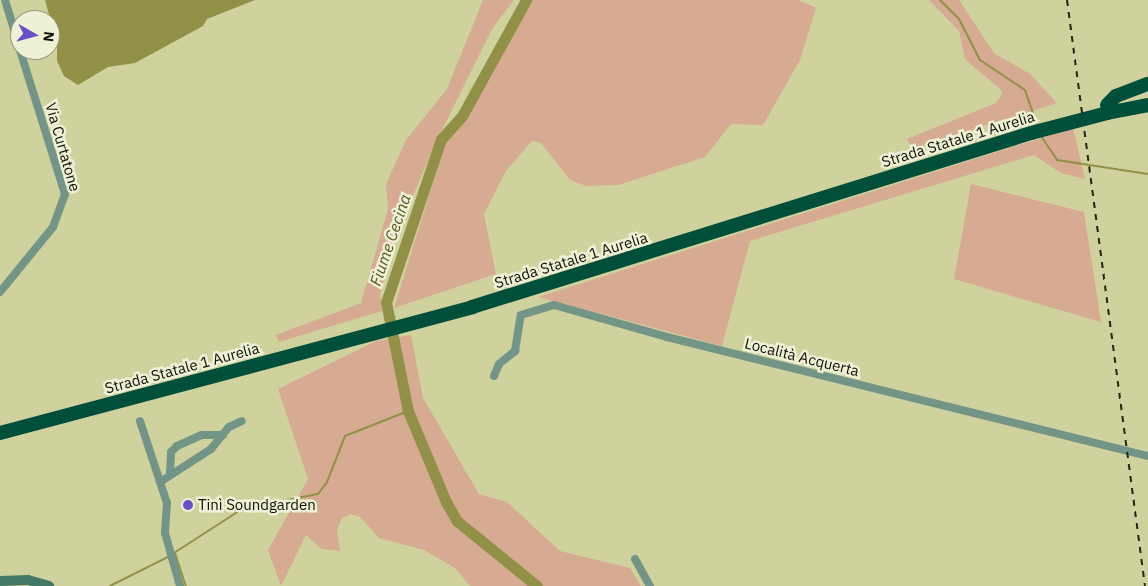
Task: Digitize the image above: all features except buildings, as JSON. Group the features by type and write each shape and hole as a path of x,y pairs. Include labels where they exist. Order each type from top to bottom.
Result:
{"highway":[{"path":"1106,108 1116,96 1148,84"},
{"name":"Strada Statale 1 Aurelia","path":"0,433 471,303 903,167 1148,96"},
{"name":"Strada Statale 1 Aurelia","path":"1106,108 1148,105"},
{"name":"Strada Statale 1 Aurelia","path":"0,424 341,339"}],"main road":[{"path":"0,581 28,580 50,586"}],"street":[{"name":"Via Curtatone","path":"5,0 10,17"},
{"name":"Via Curtatone","path":"0,292 53,227 65,194 23,60"},
{"name":"Località Acquerta","path":"494,376 498,364 515,351 521,315 554,305 667,337 1148,456"},
{"path":"140,421 167,510 168,545 180,586"},
{"path":"160,482 170,473 211,449 222,435 242,421"},
{"path":"170,473 171,452 177,446 202,435 222,435"},
{"path":"634,559 650,586"}],"shaded area":[{"path":"45,0 255,0 207,19 203,26 135,63 108,67 78,85 64,76 57,61 60,60 60,10 48,10"},
{"path":"483,0 514,0 492,29 433,148 394,242 380,295 382,311 279,342 276,335 361,303 388,209 386,184 406,140 447,89"},
{"path":"532,0 798,0 816,8 800,60 763,125 731,124 705,157 618,185 586,186 570,180 541,143 532,141 506,171 484,214 496,274 394,308 445,144"},
{"path":"929,0 959,0 994,53 1030,74 1057,103 914,148 910,145 907,139 996,103 1002,91 965,59 959,31"},
{"path":"1073,128 1085,179 1061,173 1034,155 750,241 722,346 538,297"},
{"path":"971,184 1084,212 1101,322 954,279"},
{"path":"411,335 423,398 479,494 507,502 560,551 630,568 641,586 470,586 455,568 424,550 379,538 360,517 351,514 342,518 337,530 340,551 322,549 306,535 281,586 268,550 308,479 278,389 376,341"}],"waterway":[{"name":"Fiume Cecina","path":"526,0 462,116 441,139 386,302 408,411 446,502 457,521 537,586"},
{"path":"940,0 959,19 980,60 1025,90 1037,124"},
{"path":"1041,136 1057,160 1148,174"},
{"path":"174,553 242,509 318,494 327,482 345,436 408,411"},
{"path":"175,553 186,586"},
{"path":"110,586 168,557"}],"railway":[{"path":"1067,0 1145,586"}],"place":[{"name":"Tinì Soundgarden","path":"188,505"}]}
